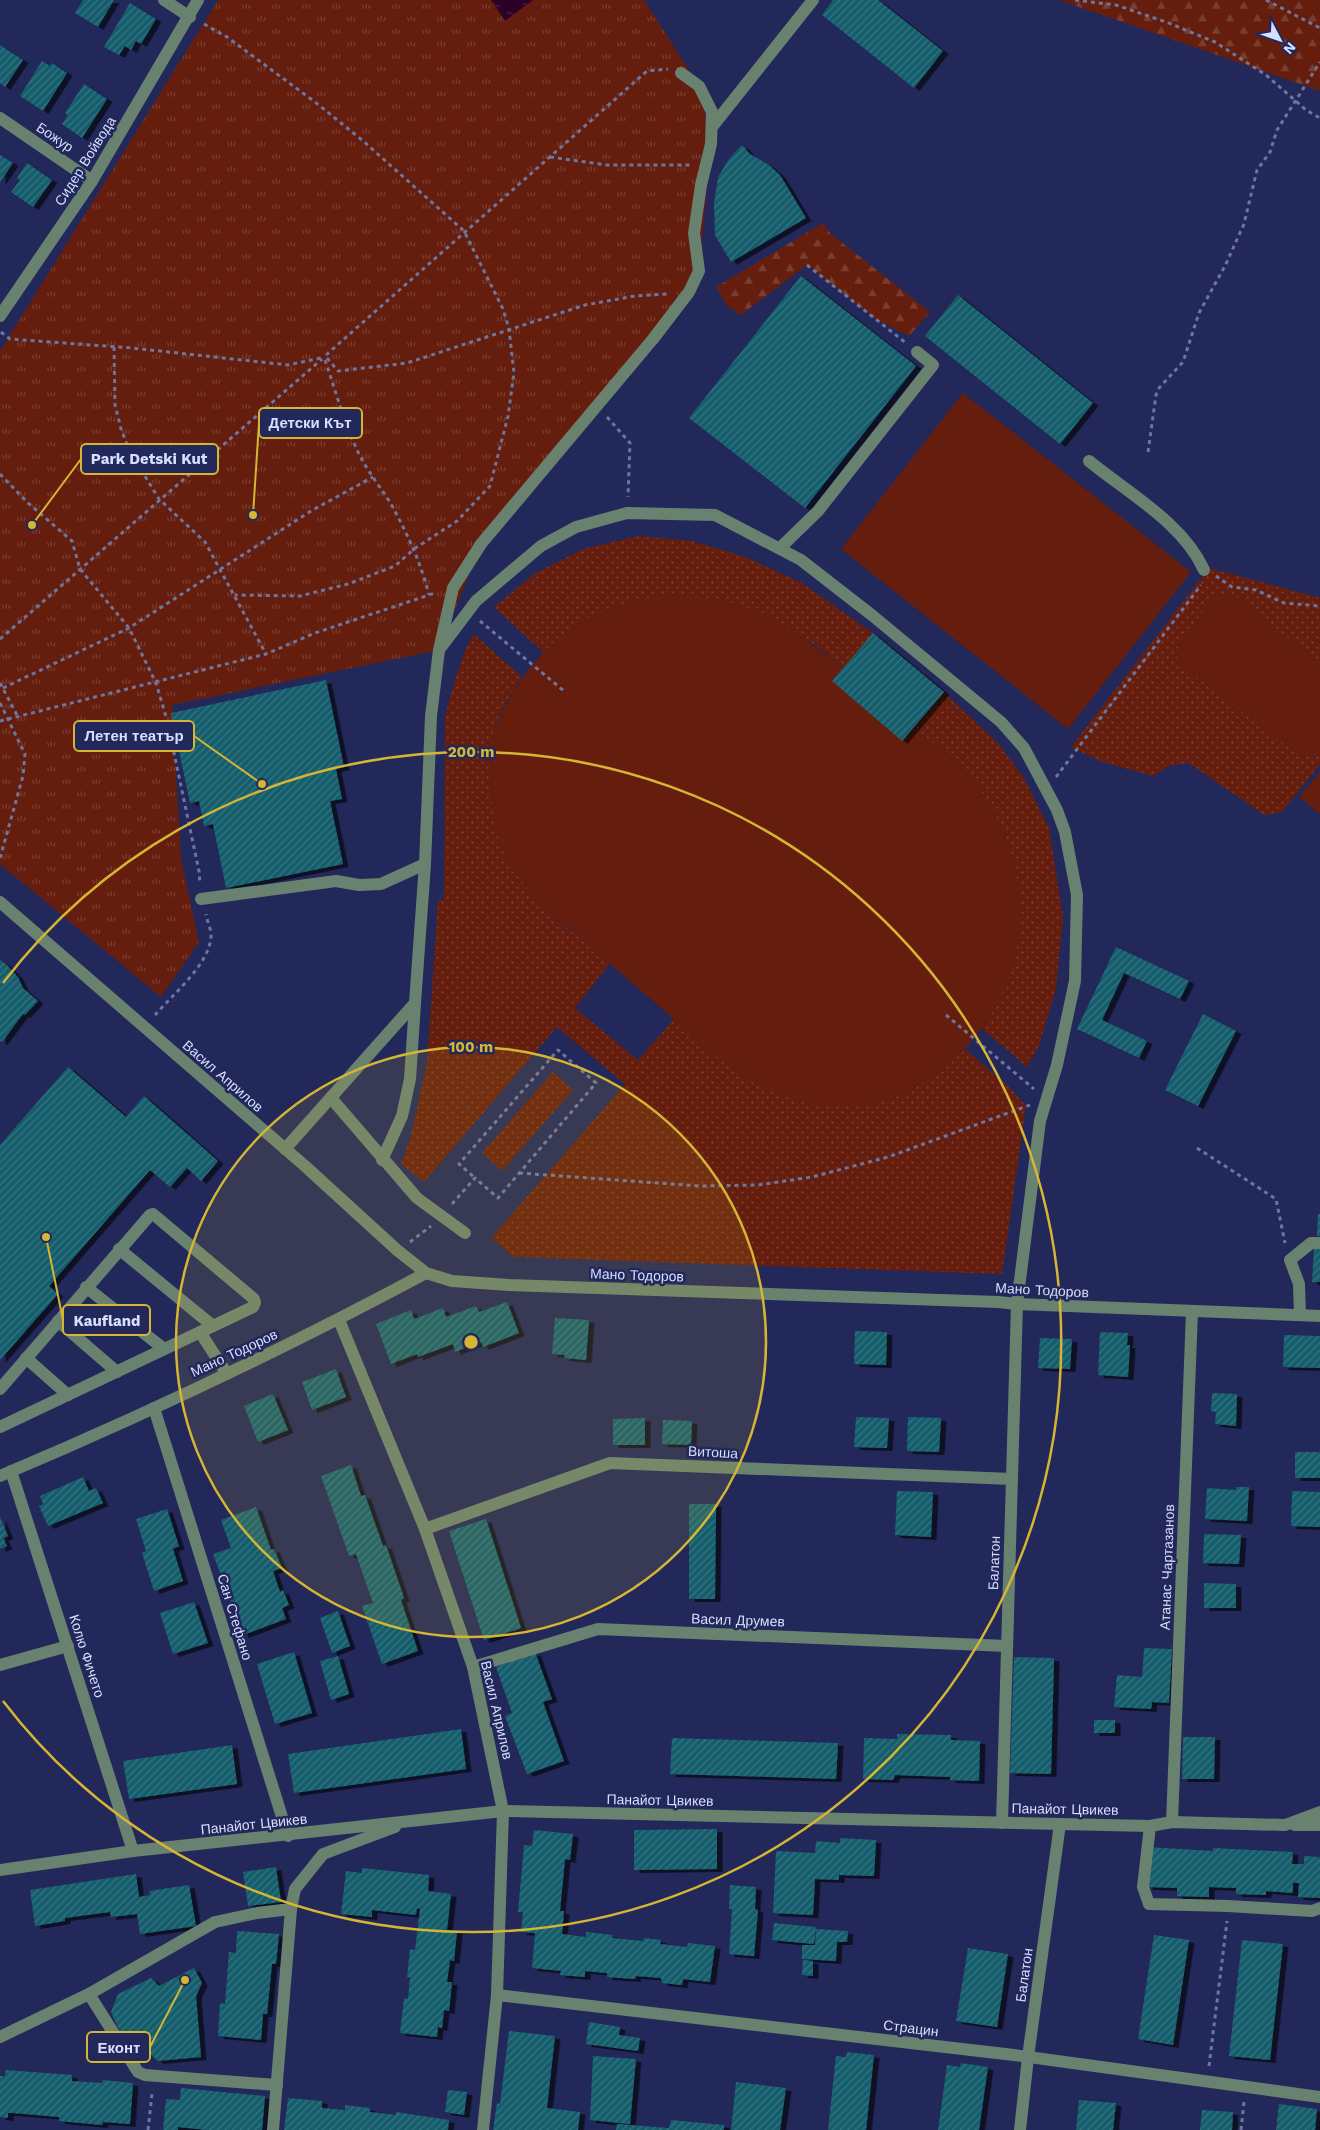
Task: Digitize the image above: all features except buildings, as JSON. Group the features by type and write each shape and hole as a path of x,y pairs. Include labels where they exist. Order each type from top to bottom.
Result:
{"street":[{"path":"164,0 190,17"},
{"name":"Сидер Войвода","path":"0,316 92,181 190,17 198,0"},
{"path":"712,127 813,0"},
{"path":"382,1160 402,1116 410,1080 425,864 431,716 439,650 453,588 481,544 689,292 698,270 694,233 700,185 711,144 712,112 699,86 681,73"},
{"name":"Божур","path":"0,118 92,181"},
{"path":"780,548 818,511 933,364 917,352"},
{"path":"1089,461 1172,525 1197,554 1204,570"},
{"name":"Балатон","path":"439,650 468,610 541,546 576,527 627,513 715,515 800,560 873,616 1001,722 1024,748 1046,790 1065,832 1075,879 1078,910 1075,981 1057,1065 1040,1121 1017,1304 1002,1822"},
{"path":"201,899 336,881 359,885 381,884 425,864"},
{"name":"Васил Априлов","path":"0,902 145,1027 397,1250 426,1273"},
{"path":"285,1150 415,1003"},
{"path":"331,1098 382,1160 417,1198 465,1233"},
{"path":"0,1388 146,1217 153,1214 254,1298 253,1307 0,1427"},
{"path":"1300,1315 1298,1284 1290,1260 1311,1243 1320,1243"},
{"path":"119,1249 213,1326"},
{"name":"Мано Тодоров","path":"5,1473 227,1374 339,1320 426,1273 452,1281 510,1285 1320,1316"},
{"path":"86,1287 164,1350"},
{"name":"Атанас Чартазанов","path":"1172,1822 1192,1312"},
{"name":"Васил Априлов","path":"339,1320 425,1529 473,1668 504,1811 497,1995 483,2130"},
{"path":"58,1321 117,1372"},
{"path":"200,1332 227,1374"},
{"path":"26,1358 68,1394"},
{"name":"Сан Стефано","path":"154,1408 288,1836"},
{"name":"Витоша","path":"425,1529 610,1463 1012,1479"},
{"name":"Колю Фичето","path":"5,1473 68,1646 134,1851"},
{"name":"Васил Друмев","path":"473,1668 598,1629 1007,1646"},
{"path":"0,1666 68,1646"},
{"name":"Панайот Цвикев","path":"0,1870 134,1851 288,1836 413,1819 504,1811 1150,1826 1172,1822 1284,1825 1320,1812"},
{"path":"273,2130 291,1909 295,1889 323,1854 413,1819"},
{"name":"Балатон","path":"1020,2130 1028,2057 1060,1824"},
{"path":"1284,1825 1320,1824"},
{"path":"1150,1826 1143,1887 1149,1904 1312,1911 1320,1908"},
{"path":"0,2037 89,1994 215,1922 243,1915 291,1909"},
{"path":"89,1994 138,2072 145,2076 277,2085"},
{"name":"Страцин","path":"497,1995 1028,2057 1320,2097"}],"path":[{"path":"1075,0 1116,5 1166,22 1215,42 1266,75 1306,110 1320,118"},
{"path":"1266,0 1320,28"},
{"path":"190,17 227,37 315,102 362,140 464,231 503,309 509,329 514,373 508,416 490,486 457,521 414,549 395,566 348,584 300,596 235,595"},
{"path":"1148,452 1156,395 1183,362 1199,313 1225,266 1244,224 1257,170 1270,152 1277,130 1320,62"},
{"path":"0,639 159,499 324,358 464,231 647,71 667,68 681,73"},
{"path":"549,157 607,165 706,165"},
{"path":"807,265 917,352"},
{"path":"324,358 338,370 407,364 585,305 635,296 689,292"},
{"path":"0,332 10,339 114,347 288,365 324,358"},
{"path":"114,347 115,405 130,452 159,499 206,542 266,654"},
{"path":"324,358 342,412 360,456 390,504 414,549 429,595"},
{"path":"610,419 630,443 627,513"},
{"path":"0,474 28,504 72,541 80,569 129,628 156,683 167,720 200,871 201,899 212,936 204,957 191,976 145,1027"},
{"path":"3,688 129,628 220,568 312,511 373,477"},
{"path":"1046,790 1203,583 1204,570 1219,577 1232,587 1256,590 1284,603 1320,606"},
{"path":"0,721 266,654 314,633 453,588"},
{"path":"468,610 564,691"},
{"path":"0,683 18,717"},
{"path":"0,703 25,754 23,776 0,858"},
{"path":"519,1172 700,1186 758,1185 812,1177 888,1157 1046,1098 946,1014"},
{"path":"558,1050 596,1083 498,1198 476,1178 459,1164 558,1050"},
{"path":"1197,1148 1276,1199 1282,1232 1290,1260"},
{"path":"397,1250 426,1232 476,1178"},
{"path":"1207,2082 1228,1906"},
{"path":"1242,2130 1246,2087"},
{"path":"148,2130 152,2094"}],"green space":[{"path":"218,0 644,0 699,86 711,144 699,271 639,355 481,544 439,650 172,705 181,859 199,942 161,997 0,864 0,351"},
{"path":"1059,0 1320,0 1320,91"},
{"path":"823,223 831,234 930,312 909,336 877,320 807,265 741,315 727,306 716,287"},
{"path":"963,393 1191,572 1068,729 841,549"},
{"path":"638,536 692,541 743,556 802,583 873,633 844,668 811,642 616,606 577,626 544,653 494,607 534,574 583,549"},
{"path":"1209,568 1320,598 1320,764 1282,812 1264,815 1189,763 1168,766 1154,776 1099,761 1071,747"},
{"path":"662,595 721,599 772,616 844,668 873,633 944,692 914,728 968,774 990,805 1004,833 1013,860 1020,904 1019,934 1009,977 996,1005 980,1031 936,1075 909,1090 881,1101 851,1106 835,1106 794,1099 754,1083 710,1051 550,912 522,881 505,855 498,834 492,804 490,770 492,740 495,729 511,696 545,650 574,626 589,617 607,610"},
{"path":"1234,595 1320,663 1320,755 1299,755 1177,662 1179,644 1214,597"},
{"path":"474,634 522,677 499,717 494,731 491,750 491,793 500,835 508,855 517,873 537,899 610,963 575,1008 638,1060 674,1019 735,1071 787,1097 882,1100 916,1087 947,1065 965,1049 1010,1088 1026,1106 1002,1274 514,1257 491,1238 625,1084 557,1027 424,1182 401,1164 410,1139 427,1063 438,899 444,901 445,716 456,676 467,646"},
{"path":"944,692 998,743 1024,778 1049,828 1063,917 1056,989 1039,1046 1027,1067 981,1028 993,1011 1020,909 1016,874 1004,832 914,728"},
{"path":"1320,772 1320,814 1299,797"},
{"path":"553,1072 573,1090 502,1171 482,1153"}],"water":[{"path":"491,0 533,0 505,21"}],"place":[{"name":"Детски Кът","path":"253,515"},
{"name":"Park Detski Kut","path":"32,525"},
{"name":"Летен театър","path":"262,784"},
{"name":"Kaufland","path":"46,1237"},
{"name":"Еконт","path":"185,1980"}]}
